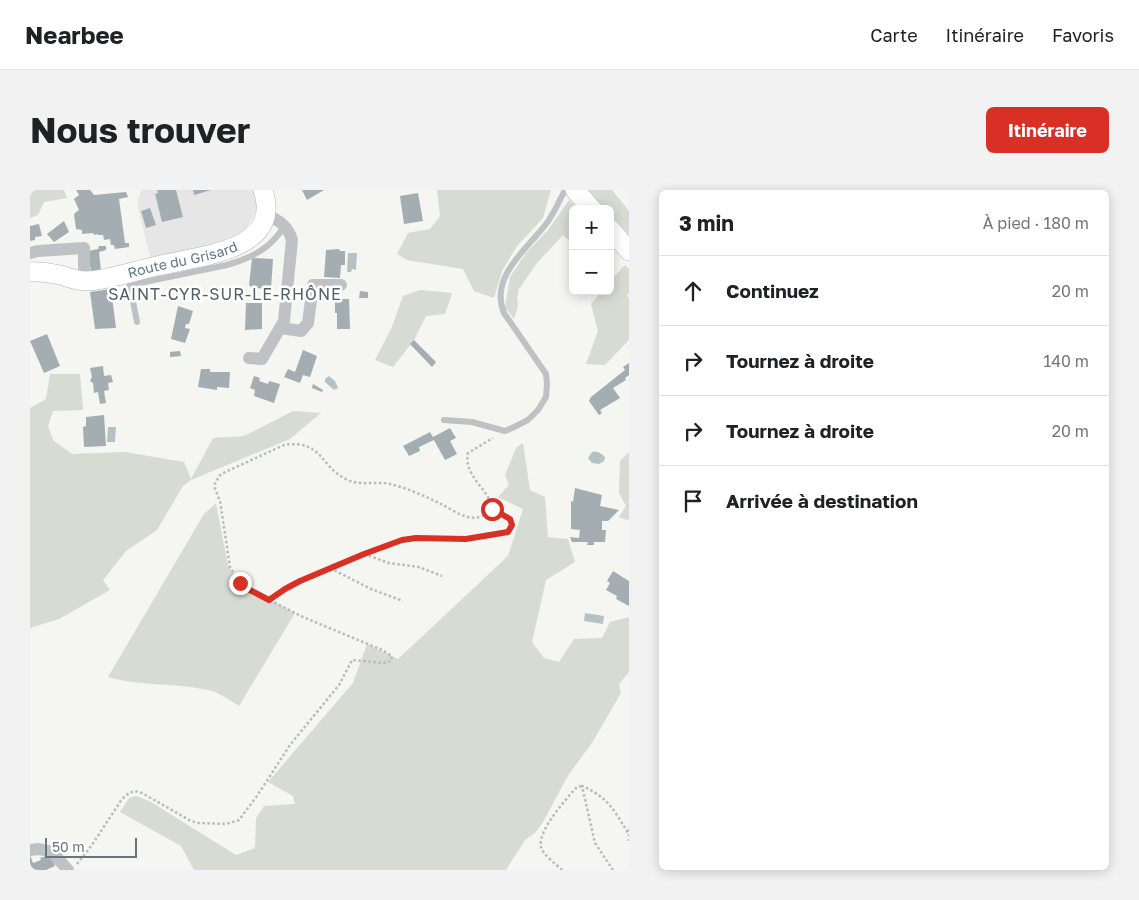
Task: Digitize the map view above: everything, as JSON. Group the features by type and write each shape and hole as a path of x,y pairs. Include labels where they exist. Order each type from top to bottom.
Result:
{"street":[{"path":"249,358 262,359 284,321 292,240 290,232 284,225 266,215 267,208 263,190"},
{"path":"575,190 588,205"},
{"name":"Route du Grisard","path":"30,272 57,274 84,281 129,279 228,250 254,235 261,227 266,215"},
{"path":"614,234 629,251"},
{"path":"30,253 38,250 84,248 84,281"},
{"path":"281,328 301,331 308,323 313,286 341,285"},
{"path":"30,850 39,849 52,852 68,870"}],"lane":[{"path":"444,420 472,422 505,431 528,420 538,410 546,397 546,374 504,313 500,304 503,281 516,257 547,223 565,190"},
{"path":"136,322 129,279 227,266 242,261 269,246 284,225"}],"path":[{"path":"72,870 92,845 122,798 129,793 142,793 191,821 199,823 226,824 239,820 290,745 339,685 352,660 384,663 391,661 392,656 382,650 303,617 246,588 240,583 230,566 220,501 215,489 215,483 221,474 278,447 293,443 305,445 319,454 338,474 349,481 391,485 438,502 469,518 487,515 491,513 492,509 491,503 468,468 466,460 468,453 505,431"},
{"path":"269,600 285,589 330,568 402,540 416,538 466,539 508,532 512,525 510,519 492,509"},
{"path":"364,554 388,563 419,567 442,576"},
{"path":"330,568 371,589 403,601"},
{"path":"582,786 595,843 613,870"},
{"path":"562,870 543,852 540,846 541,840 554,815 577,787 582,786 605,799 629,831 629,841"}],"shaded area":[{"path":"30,190 64,190 67,198 44,202 38,215 30,218"},
{"path":"141,190 256,190 256,211 241,234 216,245 151,260 137,204"},
{"path":"437,190 551,190 543,218 517,246 502,271 494,298 474,291 463,269 407,260 397,254 408,233 430,229 440,216"},
{"path":"588,190 612,190 629,211 629,235 614,218 614,205 601,205"},
{"path":"569,200 574,205 569,205 569,240 563,235 537,263 519,289 518,306 514,319 505,307 510,277 526,253 548,230"},
{"path":"348,253 357,253 356,270 352,269 351,272 347,272"},
{"path":"625,265 629,269 629,293 627,295 629,299 629,340 605,365 586,364 598,331 591,304 599,295 614,295 614,277"},
{"path":"420,290 452,293 445,314 426,316 414,340 393,367 375,360 391,329 403,296"},
{"path":"50,374 80,374 83,410 53,411 48,426 53,440 72,454 125,452 184,462 191,479 213,438 244,436 293,411 321,413 290,439 191,480 183,486 157,530 126,551 103,580 110,590 59,619 30,628 30,408 46,399"},
{"path":"329,376 335,381 338,388 334,390 325,382 325,379"},
{"path":"108,427 116,427 115,442 107,442"},
{"path":"523,443 530,490 545,497 548,537 568,539 575,562 546,580 532,642 544,658 559,662 574,639 602,638 610,622 629,617 629,672 619,684 621,693 592,743 569,774 543,822 535,833 525,840 506,870 194,870 181,846 120,812 129,798 136,796 151,802 236,855 255,848 256,818 264,806 295,804 293,796 268,782 353,683 367,644 398,659 508,556 523,509 498,497 509,485 505,475 516,448"},
{"path":"592,452 602,454 605,457 604,461 599,464 592,463 588,458"},
{"path":"629,452 629,519 627,520 619,517 626,506 619,493 620,461"},
{"path":"216,503 228,565 240,585 295,613 239,706 212,691 199,688 134,682 108,677 204,514"},
{"path":"585,613 604,616 603,624 584,621"}],"building":[{"path":"76,190 90,190 94,195 126,192 128,197 119,199 125,243 129,243 129,247 115,249 114,245 111,245 110,239 104,240 103,235 94,235 93,233 82,234 82,230 76,229 74,214 79,210 74,199 79,195"},
{"path":"157,190 176,190 183,217 162,222 155,194 158,193"},
{"path":"193,190 211,190 194,195"},
{"path":"302,190 324,190 307,200"},
{"path":"418,193 423,221 404,224 400,196"},
{"path":"150,208 156,225 146,228 141,211"},
{"path":"64,221 69,232 54,242 47,234"},
{"path":"39,224 42,236 35,237 35,240 30,241 30,226"},
{"path":"99,246 106,246 106,250 99,252 101,271 91,272 88,251 98,249"},
{"path":"339,249 340,251 345,251 345,265 341,265 340,278 324,277 326,250"},
{"path":"252,258 273,259 271,289 252,288 249,285"},
{"path":"111,289 116,328 95,329 90,292"},
{"path":"360,291 368,292 368,298 359,298"},
{"path":"335,299 349,299 350,329 337,329"},
{"path":"246,303 262,303 262,329 245,330"},
{"path":"178,306 193,311 189,324 186,324 185,328 190,329 185,343 171,339"},
{"path":"47,334 60,366 44,373 30,341"},
{"path":"414,340 436,362 432,367 410,344"},
{"path":"303,350 317,356 310,377 303,375 300,383 284,377 288,369 295,372"},
{"path":"180,351 181,356 170,357 170,352"},
{"path":"629,363 629,375 625,378 626,380 613,388 620,398 600,410 602,413 599,415 589,401 591,397 625,370 623,367"},
{"path":"103,366 104,376 111,375 113,382 108,383 109,390 104,391 106,403 100,404 98,392 94,393 93,383 90,381 92,377 90,368"},
{"path":"201,369 210,369 210,372 230,372 229,388 217,387 217,390 198,387"},
{"path":"254,376 260,378 259,381 268,384 269,381 280,384 274,403 254,396 255,390 250,388"},
{"path":"313,384 323,390 322,392 312,388"},
{"path":"104,415 106,446 84,447 83,427 86,426 86,417"},
{"path":"450,428 456,438 450,441 457,454 445,460 434,440 419,447 420,451 409,456 403,446 430,432 433,437"},
{"path":"575,488 602,495 600,506 619,510 608,521 602,521 602,530 606,530 605,542 594,542 594,545 587,545 588,542 572,542 570,537 579,538 580,530 571,529 571,501 573,502"},
{"path":"613,571 629,581 629,606 616,599 617,596 606,590 610,583 607,581"},
{"path":"30,855 33,863 41,860 40,858 50,855 55,866 46,870 30,870"}],"district":[{"name":"SAINT-CYR-SUR-LE-RHÔNE","path":"225,294"}],"route":[{"path":"240,583 269,600 300,581 402,540 441,537 466,539 500,535 508,532 512,525 510,519 492,509"}]}
